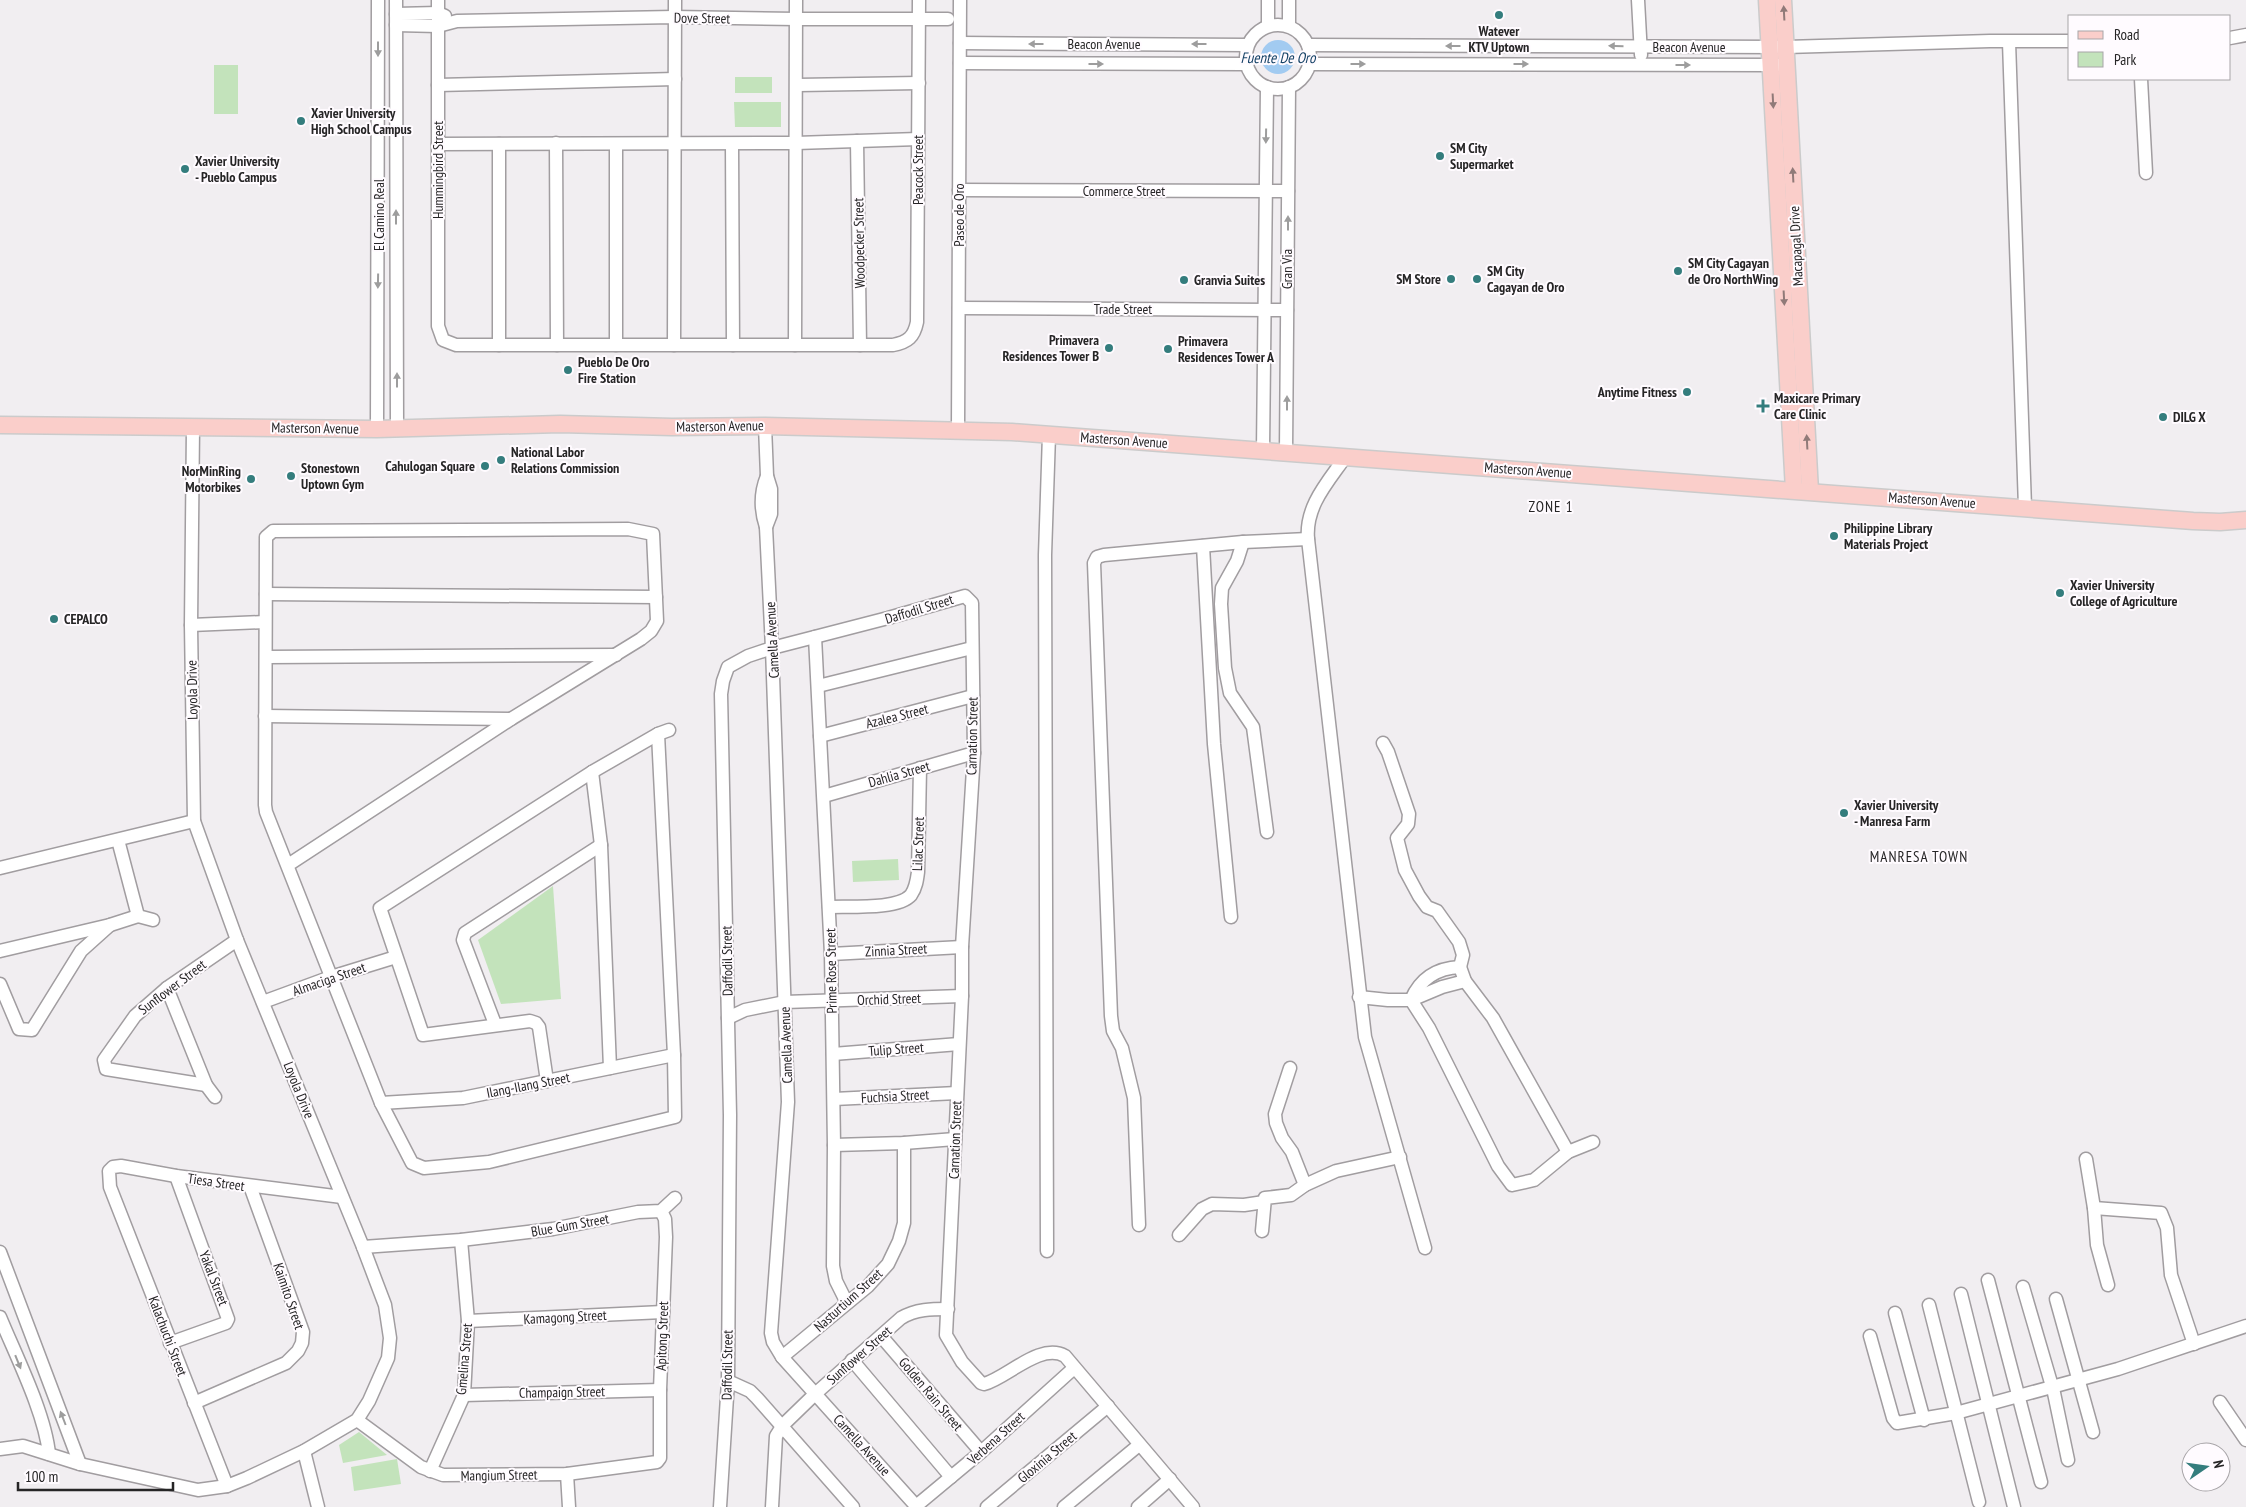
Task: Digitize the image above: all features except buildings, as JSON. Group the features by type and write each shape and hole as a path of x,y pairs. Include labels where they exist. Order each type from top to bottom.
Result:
{"main road":[{"name":"Macapagal Drive","path":"1767,0 1778,47"},
{"name":"Macapagal Drive","path":"1783,0 1778,47 1802,490"},
{"name":"Masterson Avenue","path":"0,425 377,429 543,425 765,426 958,430 1346,456 2193,521 2220,522 2246,520"}],"street":[{"name":"El Camino Real","path":"377,429 378,0"},
{"name":"El Camino Real","path":"396,0 397,428"},
{"path":"674,345 675,0"},
{"path":"795,345 798,85 796,0"},
{"name":"Peacock Street","path":"860,345 893,345 902,343 911,338 917,322 919,0"},
{"name":"Paseo de Oro","path":"958,430 960,0"},
{"path":"1268,0 1268,26"},
{"path":"1289,0 1289,26"},
{"path":"1638,0 1642,64"},
{"name":"Dove Street","path":"396,20 438,13 457,21 674,17 797,20 948,19"},
{"name":"Hummingbird Street","path":"438,13 438,326 443,340 456,345 499,345"},
{"path":"1275,24 1289,26 1301,33 1308,45 1309,64 1302,78 1289,87 1281,89 1267,87 1254,78 1246,64 1247,45 1255,33 1268,26 1275,24"},
{"path":"2231,38 2246,35"},
{"name":"Beacon Avenue","path":"1308,45 1778,47 2068,41"},
{"path":"2009,42 2026,507"},
{"name":"Beacon Avenue","path":"960,43 1247,45"},
{"name":"Beacon Avenue","path":"960,63 1246,64"},
{"name":"Beacon Avenue","path":"1309,64 1779,65"},
{"path":"438,85 675,79"},
{"path":"2141,80 2146,173"},
{"path":"798,85 919,83"},
{"name":"Gran Via","path":"1263,450 1267,87"},
{"name":"Gran Via","path":"1286,452 1289,87"},
{"path":"438,144 732,144 918,139"},
{"name":"Woodpecker Street","path":"857,141 860,345"},
{"path":"556,143 557,345"},
{"path":"499,144 499,345 860,345"},
{"path":"732,144 732,345"},
{"path":"616,145 616,345"},
{"name":"Commerce Street","path":"959,190 1288,191"},
{"name":"Trade Street","path":"959,308 1287,310"},
{"name":"Camella Avenue","path":"765,426 767,476 762,489 762,514 766,527 772,648 788,1102 771,1333 772,1342 782,1357 917,1506"},
{"name":"Loyola Drive","path":"193,427 192,625 194,821 237,940 385,1305 390,1349 381,1377 357,1420"},
{"path":"1047,1251 1045,555 1049,435"},
{"path":"1346,456 1314,502 1309,522 1308,540 1365,1037 1425,1248"},
{"path":"288,865 511,719 616,655 651,631 656,620 653,534 628,529 273,531 266,537 265,622 267,657 264,716 266,808 331,977 381,1103 412,1163 417,1167 489,1162 675,1117 664,732 592,772 381,905 380,913 423,1035 495,1024 530,1021 536,1023 539,1027 547,1081"},
{"path":"1139,1225 1134,1098 1122,1048 1111,1023 1094,563 1097,557 1104,555 1243,542 1308,540"},
{"path":"1243,542 1237,561 1222,588 1221,604 1225,668 1230,693 1253,727 1267,832"},
{"path":"1203,546 1214,744 1231,917"},
{"path":"266,594 656,597"},
{"name":"Daffodil Street","path":"720,1507 728,1381 730,1125 721,694 723,682 728,667 733,663 772,648 888,618 962,596 968,597"},
{"name":"Carnation Street","path":"968,597 972,603 974,753 962,946 962,996 946,1330 948,1339 962,1362 981,1383 987,1384 1025,1362 1055,1354 1065,1356 1193,1507"},
{"path":"192,625 265,622"},
{"name":"Prime Rose Street","path":"815,637 831,954 834,1099 832,1266 836,1280 847,1303"},
{"path":"818,686 972,648"},
{"path":"267,657 616,655"},
{"name":"Azalea Street","path":"820,736 973,696"},
{"path":"264,716 511,719"},
{"path":"1383,744 1388,752 1409,811 1408,824 1397,838 1403,864 1419,896 1427,907 1437,910 1459,942 1463,955 1460,967 1465,980 1493,1018 1568,1152"},
{"name":"Dahlia Street","path":"824,796 974,753"},
{"name":"Lilac Street","path":"829,907 886,904 905,900 912,894 918,872 920,768"},
{"path":"592,772 601,845 610,1068"},
{"path":"0,868 194,821"},
{"path":"118,840 138,916"},
{"path":"495,1024 463,940 465,933 601,845"},
{"path":"0,951 110,925 138,916 153,920"},
{"path":"0,984 20,1029 32,1030 81,950 110,925"},
{"name":"Sunflower Street","path":"206,1085 106,1069 104,1060 135,1016 166,988 237,940"},
{"name":"Zinnia Street","path":"831,954 962,946"},
{"name":"Almaciga Street","path":"263,1002 331,977 396,957"},
{"path":"1411,1000 1418,987 1434,973 1446,968 1460,967"},
{"path":"1359,997 1411,1000 1465,980"},
{"path":"166,988 206,1085 216,1097"},
{"name":"Orchid Street","path":"728,1018 745,1010 785,1002 962,996"},
{"path":"1411,1000 1429,1028 1498,1166 1509,1183 1517,1185 1534,1180 1568,1152 1593,1142"},
{"name":"Tulip Street","path":"833,1054 959,1044"},
{"name":"Ilang-Ilang Street","path":"381,1103 463,1098 674,1055"},
{"path":"1290,1068 1275,1114 1276,1123 1282,1138 1292,1152 1305,1185"},
{"name":"Fuchsia Street","path":"834,1099 957,1093"},
{"path":"834,1145 904,1143 955,1138"},
{"name":"Nasturtium Street","path":"782,1357 880,1274 899,1241 904,1223 904,1143"},
{"path":"1262,1231 1264,1202 1268,1196 1292,1195 1305,1185 1336,1171 1400,1157"},
{"path":"2086,1159 2098,1245 2108,1286"},
{"name":"Tiesa Street","path":"110,1186 109,1171 113,1167 121,1166 176,1176 342,1197"},
{"name":"Yakal Street","path":"170,1343 226,1324 228,1319 176,1176"},
{"name":"Kalachuchi Street","path":"110,1186 227,1486"},
{"name":"Kaimito Street","path":"194,1403 286,1363 298,1351 302,1343 303,1332 250,1186"},
{"path":"661,1211 675,1198"},
{"path":"1179,1236 1202,1209 1212,1204 1244,1205 1264,1202"},
{"path":"2094,1208 2161,1213 2167,1228 2171,1275 2194,1344"},
{"name":"Blue Gum Street","path":"363,1247 461,1240 553,1230 638,1212 661,1211"},
{"name":"Apitong Street","path":"657,1462 660,1458 660,1390 666,1238 666,1219 661,1211"},
{"name":"Gmelina Street","path":"430,1471 464,1395 468,1320 461,1240"},
{"path":"0,1252 80,1464"},
{"path":"1988,1280 2041,1482"},
{"path":"2023,1287 2052,1386 2068,1460"},
{"path":"1961,1294 2014,1507"},
{"path":"2056,1299 2093,1432"},
{"path":"1929,1305 1979,1502"},
{"name":"Sunflower Street","path":"783,1426 852,1360 901,1318 928,1309 948,1310"},
{"name":"Kamagong Street","path":"468,1320 663,1312"},
{"path":"1895,1313 1924,1420"},
{"path":"0,1317 42,1420 48,1440 49,1454"},
{"path":"1870,1336 1893,1418 1897,1423 1924,1420 1956,1413 1987,1403 2118,1369 2246,1326"},
{"name":"Golden Rain Street","path":"881,1336 981,1452"},
{"path":"852,1360 951,1477"},
{"name":"Verbena Street","path":"917,1506 981,1452 1074,1368"},
{"path":"728,1381 750,1391 853,1507"},
{"name":"Champaign Street","path":"464,1395 660,1390"},
{"path":"2220,1402 2246,1440"},
{"name":"Gloxinia Street","path":"987,1507 1108,1406"},
{"path":"0,1449 22,1446 80,1464 198,1490 227,1486 247,1478 304,1450 357,1420"},
{"name":"Mangium Street","path":"357,1420 430,1471 443,1475 567,1474 657,1462"},
{"path":"772,1507 776,1436 783,1426"},
{"path":"1064,1507 1139,1445"},
{"path":"304,1450 318,1507"},
{"path":"567,1474 569,1507"},
{"path":"1138,1507 1170,1479"}],"green space":[{"path":"214,65 238,65 238,114 214,114"},
{"path":"735,77 772,77 772,93 735,93"},
{"path":"734,102 781,102 781,127 735,127"},
{"path":"898,859 899,880 853,882 852,861"},
{"path":"553,886 561,999 501,1004 478,940"},
{"path":"359,1432 387,1455 343,1463 339,1445"},
{"path":"397,1459 401,1484 354,1491 351,1467"}],"water":[{"name":"Fuente De Oro","path":"1278,40 1285,41 1290,45 1294,50 1294,64 1290,69 1285,73 1278,74 1271,73 1266,69 1262,64 1261,57 1262,50 1266,45 1271,41"}],"place":[{"name":"Watever KTV Uptown","path":"1499,15"},
{"name":"Xavier University High School Campus","path":"301,121"},
{"name":"SM City Supermarket","path":"1440,156"},
{"name":"Xavier University - Pueblo Campus","path":"185,169"},
{"name":"SM City Cagayan de Oro NorthWing","path":"1678,271"},
{"name":"SM Store","path":"1451,279"},
{"name":"SM City Cagayan de Oro","path":"1477,279"},
{"name":"Granvia Suites","path":"1184,280"},
{"name":"Primavera Residences Tower B","path":"1109,348"},
{"name":"Primavera Residences Tower A","path":"1168,349"},
{"name":"Pueblo De Oro Fire Station","path":"568,370"},
{"name":"Anytime Fitness","path":"1687,392"},
{"name":"Maxicare Primary Care Clinic","path":"1763,406"},
{"name":"DILG X","path":"2163,417"},
{"name":"National Labor Relations Commission","path":"501,460"},
{"name":"Cahulogan Square","path":"485,466"},
{"name":"Stonestown Uptown Gym","path":"291,476"},
{"name":"NorMinRing Motorbikes","path":"251,479"},
{"name":"Philippine Library Materials Project","path":"1834,536"},
{"name":"Xavier University College of Agriculture","path":"2060,593"},
{"name":"CEPALCO","path":"54,619"},
{"name":"Xavier University - Manresa Farm","path":"1844,813"}],"district":[{"name":"ZONE 1","path":"1551,506"},
{"name":"MANRESA TOWN","path":"1919,856"}]}
